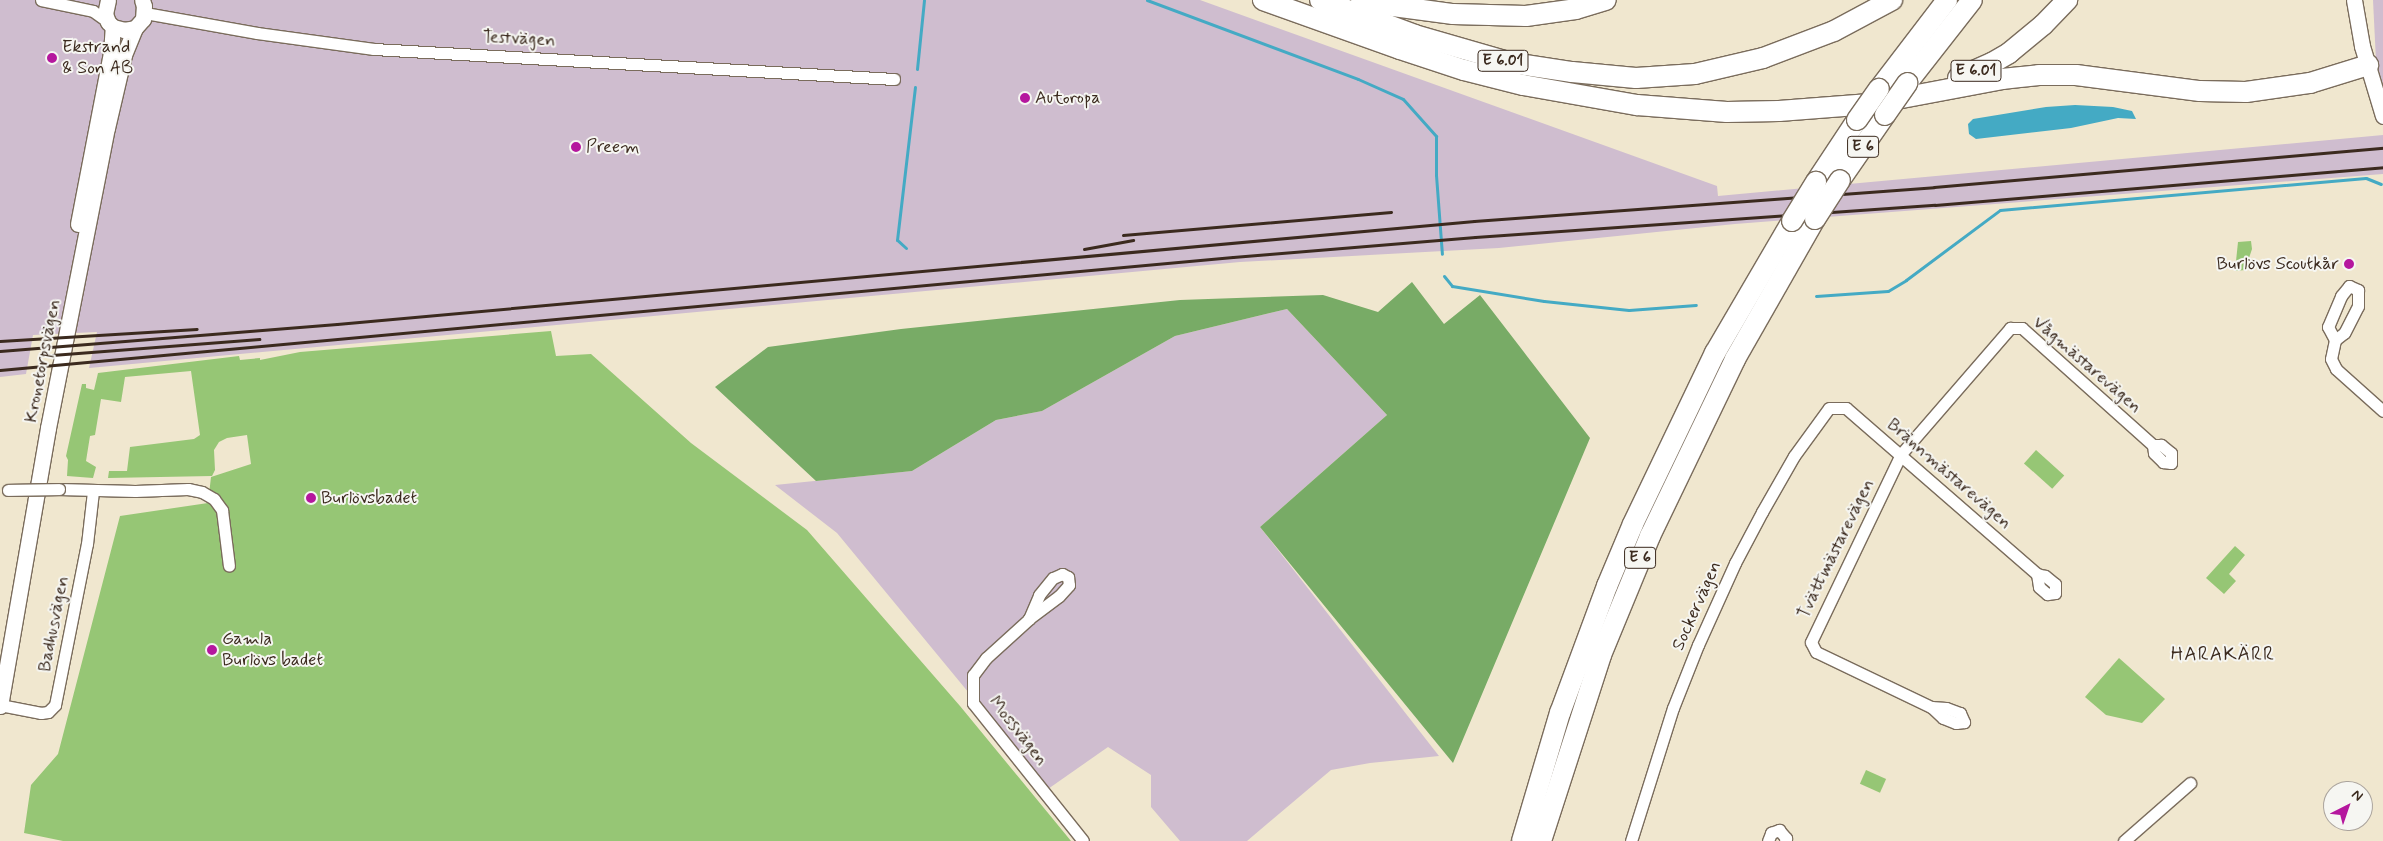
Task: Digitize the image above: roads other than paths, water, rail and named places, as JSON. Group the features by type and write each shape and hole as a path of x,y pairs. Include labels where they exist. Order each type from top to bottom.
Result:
{"highway":[{"name":"E 6.01","path":"1263,0 1464,70 1523,85 1601,100 1666,108 1727,112 1779,111 1878,103 1971,74 1992,63 2026,40 2067,0"},
{"name":"E 6.01","path":"1320,0 1415,35 1512,63 1572,72 1636,78 1695,74 1762,58 1834,31 1892,0"},
{"path":"1361,0 1453,14 1526,16 1576,9 1606,0"},
{"name":"E 6","path":"1541,841 1601,655 1626,592 1735,359 1773,288 1814,219 1840,180 1878,103 1947,0"},
{"name":"E 6","path":"1522,841 1547,753 1584,645 1633,524 1715,352 1792,220 1857,120 1907,83 1972,0"},
{"path":"1878,103 2002,79 2039,75 2076,75 2200,91 2246,92 2310,83 2368,65"},
{"path":"1511,841 1547,753"}],"main road":[{"name":"Kronetorpsvägen","path":"0,648 95,129 111,53 111,24 105,14 108,0"},
{"path":"2351,1 2383,116"},
{"name":"Kronetorpsvägen","path":"0,705 48,428 104,148 124,55 135,28 140,24 143,7"},
{"path":"111,24 124,30 135,28"}],"street":[{"path":"42,0 93,11 111,24"},
{"name":"Testvägen","path":"143,7 257,33 374,49 894,79"},
{"name":"Vågmästarevägen","path":"1901,454 2010,328 2022,328 2152,445"},
{"path":"2335,340 2331,359 2336,369 2383,411"},
{"name":"Brännmästarevägen","path":"1834,407 1846,408 2037,574"},
{"name":"Sockervägen","path":"1631,841 1673,708 1698,644 1735,563 1794,456 1824,412 1834,407"},
{"name":"Tvättmästarevägen","path":"1901,454 1811,642 1816,652 1931,707"},
{"path":"4,490 188,489 202,492 214,499 222,510 229,566"},
{"name":"Badhusvägen","path":"0,705 41,713 48,712 55,706 87,544 92,490"},
{"name":"Mossvägen","path":"1029,619 986,658 973,675 973,703 1083,841"},
{"path":"2124,841 2190,782"},
{"path":"1768,841 1771,833 1779,830 1786,838 1785,841"}],"water":[{"path":"2075,105 2113,107 2132,111 2136,119 2118,118 2071,128 1976,139 1969,134 1968,124 1973,119 2046,107"}],"waterway":[{"path":"917,69 924,0"},
{"path":"1147,0 1358,79 1403,99 1436,136 1436,175 1442,254"},
{"path":"906,248 897,240 915,87"},
{"path":"1816,296 1888,291 1906,280 2000,210 2366,178 2381,184"},
{"path":"1444,276 1452,286 1544,301 1629,310 1696,305"}],"railway":[{"path":"0,351 337,324 1474,221 1934,187 2383,148"},
{"path":"0,370 1233,257 1475,237 1935,205 2383,167"},
{"path":"1123,235 1391,212"},
{"path":"1084,249 1133,240"},
{"path":"0,341 197,329"},
{"path":"52,355 259,339"}],"place":[{"name":"Ekstrand & Son AB","path":"52,58"},
{"name":"Autoropa","path":"1025,98"},
{"name":"Preem","path":"576,147"},
{"name":"Burlövs Scoutkår","path":"2349,264"},
{"name":"Burlövsbadet","path":"311,498"},
{"name":"Gamla Burlövs badet","path":"212,650"}],"district":[{"name":"HARAKÄRR","path":"2223,655"}]}
